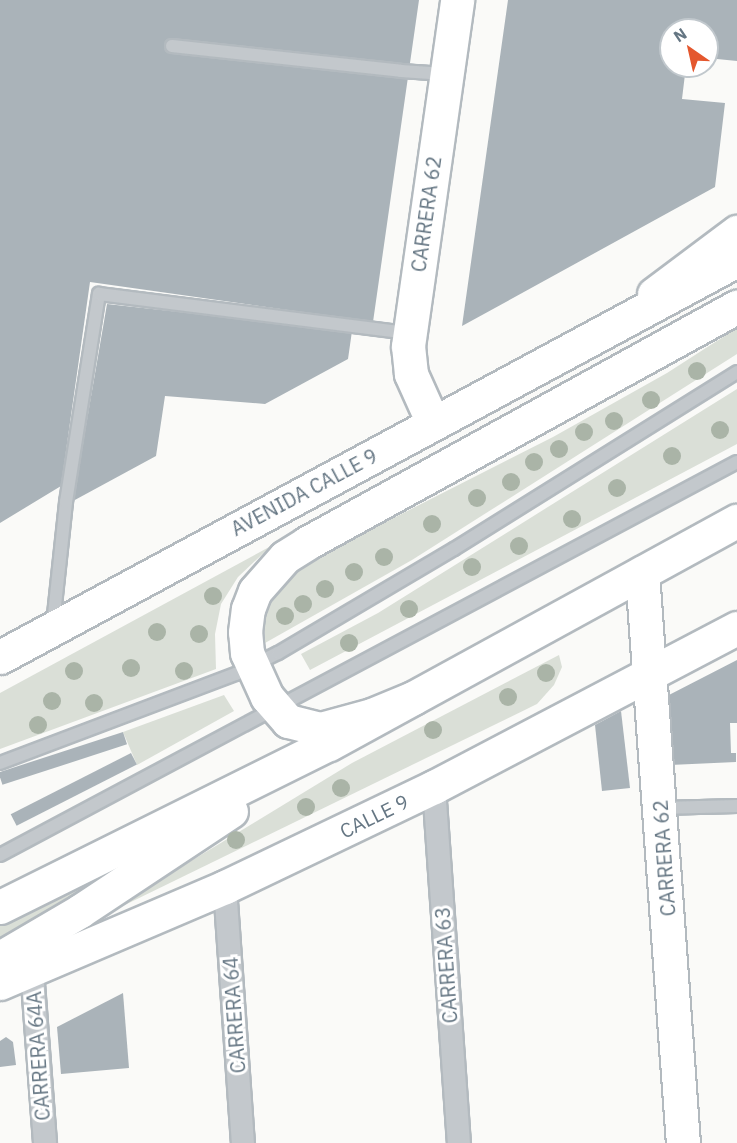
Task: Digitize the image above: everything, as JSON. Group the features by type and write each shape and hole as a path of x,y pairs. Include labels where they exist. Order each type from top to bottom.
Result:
{"main road":[{"name":"CARRERA 62","path":"433,423 411,374 409,333 457,0"},
{"name":"AVENIDA CALLE 9","path":"608,329 737,232"},
{"name":"AVENIDA CALLE 9","path":"0,657 737,260"},
{"path":"413,698 372,715 320,729 288,721 275,709 252,667 244,632 248,609 255,591 285,557 307,543 737,307"},
{"path":"0,907 328,744 737,521"},
{"name":"CARRERA 62","path":"642,573 651,673 683,1143"},
{"name":"CALLE 9","path":"0,983 225,887 434,787 737,628"},
{"path":"0,958 152,865 328,744"}],"street":[{"name":"CARRERA 63","path":"434,787 459,1143"},
{"name":"CARRERA 64","path":"225,887 243,1143"},
{"name":"CARRERA 64A","path":"32,970 45,1143"}],"lane":[{"path":"172,46 446,74"},
{"path":"52,628 66,502 99,294 409,333"},
{"path":"0,764 252,667 464,543 737,372"},
{"path":"0,855 737,462"},
{"path":"660,808 737,806"}],"shaded area":[{"path":"737,328 737,354 412,560 265,643 263,614 269,598 299,566 553,437 667,373"},
{"path":"737,389 737,444 310,670 301,654 378,613"},
{"path":"271,546 238,577 221,604 215,634 216,669 0,749 0,693"},
{"path":"559,655 562,667 554,685 537,704 94,920 352,763"},
{"path":"224,695 234,711 137,765 123,732"},
{"path":"207,813 84,894 0,938 0,925"}],"building":[{"path":"0,0 419,0 373,322 90,282 61,486 0,523"},
{"path":"508,0 737,0 737,61 719,59 719,18 659,18 659,78 685,78 682,99 725,103 715,187 462,326"},
{"path":"107,304 352,331 348,359 265,404 165,396 156,456 73,501"},
{"path":"737,660 737,723 730,723 731,753 736,753 736,762 670,765 667,696"},
{"path":"621,711 630,788 602,791 595,725"},
{"path":"123,732 127,744 2,785 0,772"},
{"path":"131,753 137,765 17,826 11,814"},
{"path":"123,993 129,1068 61,1074 57,1027"},
{"path":"6,1037 13,1042 16,1065 0,1067 0,1041"}]}
